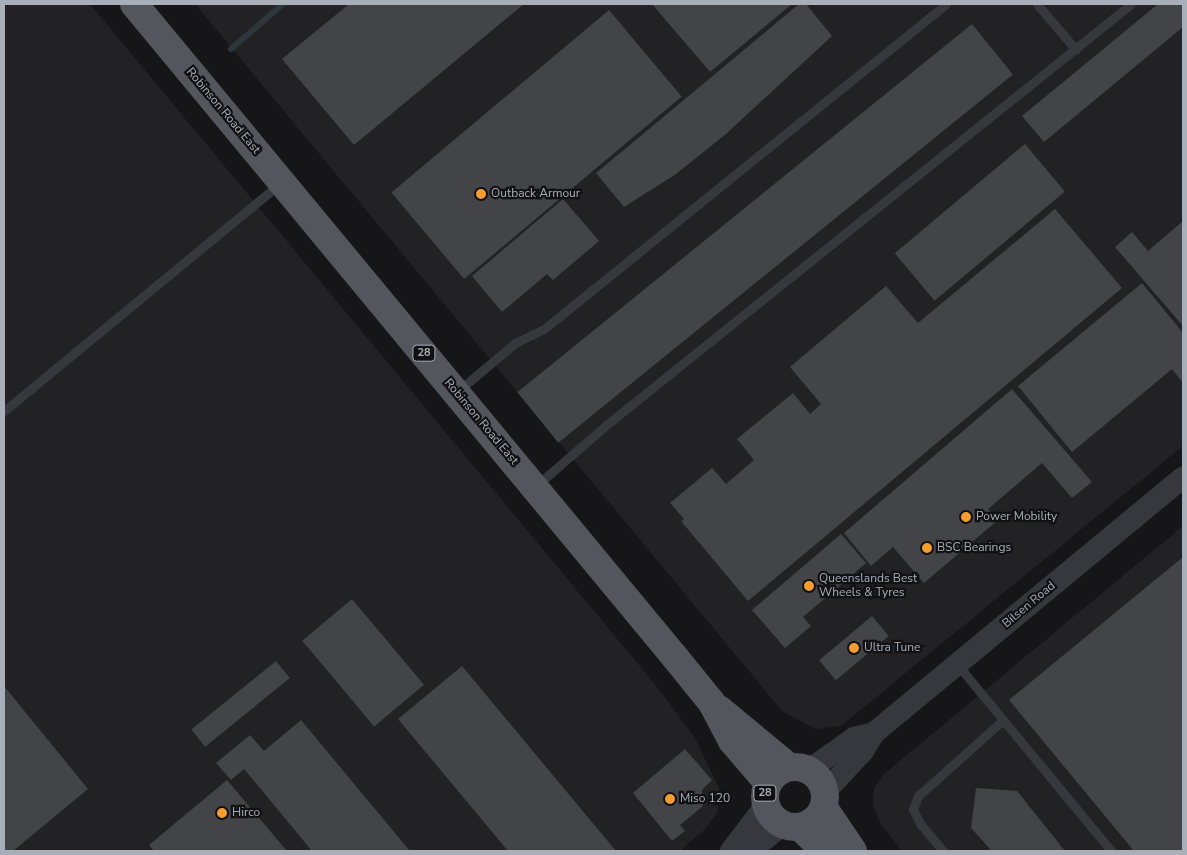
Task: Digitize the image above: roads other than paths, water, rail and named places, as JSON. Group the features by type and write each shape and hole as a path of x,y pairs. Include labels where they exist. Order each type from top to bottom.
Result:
{"main road":[{"name":"Robinson Road East","path":"134,4 712,703 732,741 779,810 826,851"},
{"name":"Robinson Road East","path":"712,703 799,769"},
{"name":"28","path":"779,810 773,776 799,769 822,783 824,800 853,851"},
{"path":"779,810 818,817 824,800"}],"street":[{"name":"Bilsen Road","path":"824,800 863,751 874,733 1183,477"},
{"name":"Bilsen Road","path":"799,769 854,738 874,733"},
{"path":"731,851 779,810"},
{"path":"739,851 765,839 779,810"}],"lane":[{"path":"456,393 515,343 544,329 946,4"},
{"path":"1037,4 1076,50"},
{"path":"534,487 613,420 1131,4"},
{"path":"4,411 282,182"},
{"path":"957,664 1111,851"},
{"path":"943,851 921,826 914,809 918,796 1003,720"}],"waterway":[{"path":"231,49 283,4"}],"place":[{"name":"Outback Armour","path":"481,194"},
{"name":"Power Mobility","path":"966,517"},
{"name":"BSC Bearings","path":"927,548"},
{"name":"Queenslands Best Wheels & Tyres","path":"809,586"},
{"name":"Ultra Tune","path":"854,648"},
{"name":"Miso 120","path":"670,799"},
{"name":"Hirco","path":"222,813"}]}
